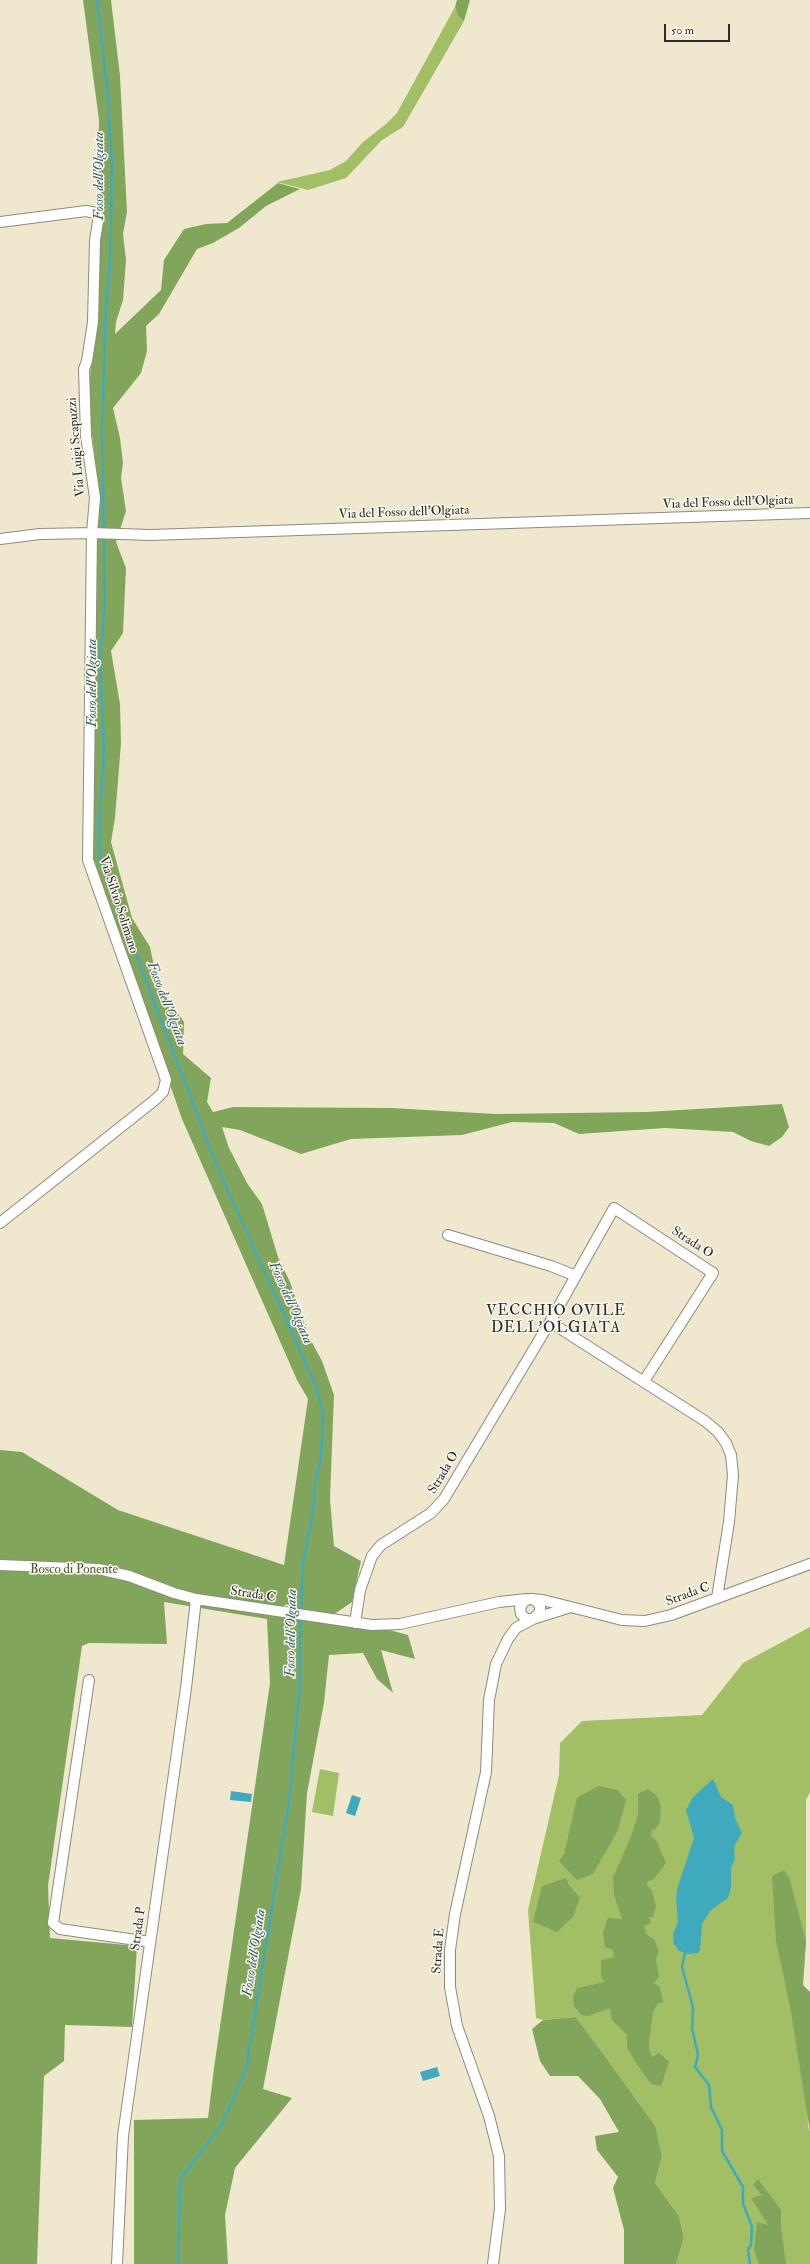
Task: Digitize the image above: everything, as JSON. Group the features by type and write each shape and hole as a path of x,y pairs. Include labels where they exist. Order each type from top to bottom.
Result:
{"street":[{"name":"Via Luigi Scapuzzi","path":"0,222 86,211 96,213 99,216 95,240 93,322 87,362 84,369 86,436 100,533"},
{"name":"Via del Fosso dell'Olgiata","path":"0,539 40,534 100,533 150,535 810,513"},
{"name":"Via Silvio Solimano","path":"0,1223 156,1099 165,1086 166,1080 88,860 100,533"},
{"name":"Strada O","path":"354,1623 364,1576 376,1550 394,1536 431,1513 441,1503 550,1322 614,1208 713,1273 644,1381"},
{"path":"448,1235 551,1266 576,1276"},
{"path":"550,1322 644,1381 713,1427 723,1438 729,1450 733,1469 729,1522 717,1598"},
{"name":"Strada C","path":"0,1565 72,1567 109,1571 196,1599 380,1626 400,1624 504,1601 530,1599 571,1607 622,1620 645,1621 671,1615 810,1564"},
{"name":"Strada P","path":"117,2264 123,2136 186,1688 196,1599"},
{"path":"520,1610 522,1603 530,1599 538,1603 541,1609 535,1618"},
{"path":"504,1601 520,1610 526,1619 535,1618 571,1607"},
{"name":"Strada E","path":"508,1639 520,1610"},
{"name":"Strada E","path":"493,2264 500,2209 499,2156 490,2121 457,2026 449,1967 455,1914 486,1772 491,1687 498,1656 516,1628 535,1618"},
{"path":"89,1680 53,1923 60,1929 150,1942"}],"green space":[{"name":"Bosco di Ponente","path":"83,0 111,0 120,76 127,212 123,234 126,260 123,300 116,322 115,334 161,290 164,260 184,229 206,224 227,223 278,183 300,189 266,206 239,228 213,243 197,249 159,314 146,326 147,351 141,373 113,408 120,438 123,463 121,478 126,511 116,542 126,568 123,633 111,651 120,704 121,743 115,818 111,842 132,918 150,947 158,985 184,1022 183,1054 211,1078 207,1102 213,1112 233,1107 392,1108 495,1114 646,1112 782,1104 789,1127 782,1137 769,1146 751,1141 733,1132 665,1128 579,1134 554,1123 512,1122 462,1135 351,1139 301,1154 240,1130 222,1127 229,1148 247,1183 262,1204 278,1257 290,1282 309,1337 322,1361 334,1395 330,1499 334,1546 361,1561 352,1602 333,1615 408,1635 415,1659 381,1650 393,1693 377,1679 363,1653 329,1655 324,1703 307,1793 301,1889 263,2089 292,2098 235,2168 225,2215 228,2264 134,2264 134,2120 208,2118 270,1683 267,1619 164,1602 167,1644 89,1643 82,1646 48,1886 50,1938 137,1946 132,2027 65,2025 64,2061 44,2076 37,2264 0,2264 0,1450 22,1452 118,1510 284,1565 308,1399 297,1380 182,1119 92,861 96,538 99,491 88,402 103,211 98,157 99,120"},
{"path":"457,0 470,0 464,21 458,16 455,7"},
{"path":"455,7 458,16 464,21 403,127 382,140 346,178 308,190 277,182 330,170 346,161 363,142 386,124 397,113"},
{"path":"810,1627 810,1792 806,1800 806,1941 803,1981 808,2126 810,2132 810,2264 676,2264 684,2238 679,2216 655,2183 662,2157 614,2071 576,2017 543,2020 536,2018 528,1910 559,1775 560,1743 582,1721 702,1715 743,1663"},
{"path":"320,1769 339,1773 333,1816 312,1812"},
{"path":"598,1786 618,1790 626,1800 618,1830 593,1874 577,1880 559,1861 564,1854 577,1798"},
{"path":"648,1789 657,1796 661,1807 660,1822 655,1830 652,1829 651,1836 656,1840 666,1863 653,1880 648,1881 647,1885 652,1891 656,1906 653,1917 649,1917 651,1923 644,1926 647,1935 654,1939 659,1952 656,1959 659,1977 654,1983 660,1987 663,2002 657,2004 653,2013 649,2049 652,2057 659,2053 669,2062 661,2086 651,2084 636,2063 627,2047 627,2035 612,2020 610,2008 588,2016 581,2015 574,2006 573,1997 577,1988 605,1982 601,1976 601,1960 614,1957 613,1950 605,1947 603,1933 608,1918 622,1919 614,1895 613,1878 632,1834 638,1814 638,1794"},
{"path":"784,1870 789,1877 806,1941 803,1985 810,1992 810,2132 790,2006 776,1941 772,1876"},
{"path":"566,1878 569,1885 580,1898 573,1917 557,1932 533,1922 542,1886"},
{"path":"576,2017 655,2126 662,2157 655,2183 679,2216 684,2238 676,2264 624,2264 624,2230 613,2188 618,2177 597,2150 595,2136 619,2132 600,2099 578,2076 550,2076 540,2061 532,2029 543,2020"},
{"path":"758,2179 781,2210 781,2228 786,2264 759,2264 754,2250 757,2222 768,2225 751,2198 762,2195 753,2185"}],"water":[{"path":"713,1779 721,1797 733,1805 735,1818 742,1833 734,1847 735,1859 731,1868 731,1887 728,1898 711,1910 702,1924 700,1950 698,1953 688,1954 679,1951 674,1944 673,1934 678,1922 676,1898 677,1889 694,1838 686,1810 693,1797"},
{"path":"231,1791 252,1794 251,1802 230,1800"},
{"path":"352,1795 361,1798 355,1816 346,1813"},
{"path":"437,2067 440,2076 423,2081 420,2072"}],"waterway":[{"name":"Fosso dell'Olgiata","path":"97,0 107,87 112,164 110,262 106,310 102,431 104,531"},
{"name":"Fosso dell’Olgiata","path":"104,536 105,603 100,659 104,751 99,827 100,860 217,1166 316,1386 323,1414 321,1459 315,1482 313,1513 303,1563 301,1613"},
{"name":"Fosso dell’Olgiata","path":"178,2264 180,2179 222,2124 246,2069 289,1802 300,1684 300,1618"},
{"path":"685,1953 682,1967 693,2007 692,2028 698,2055 695,2067 709,2085 711,2107 722,2130 722,2151 743,2187 743,2203 752,2227 751,2245 748,2250 750,2264"}],"district":[{"name":"VECCHIO OVILE DELL'OLGIATA","path":"556,1320"}]}
